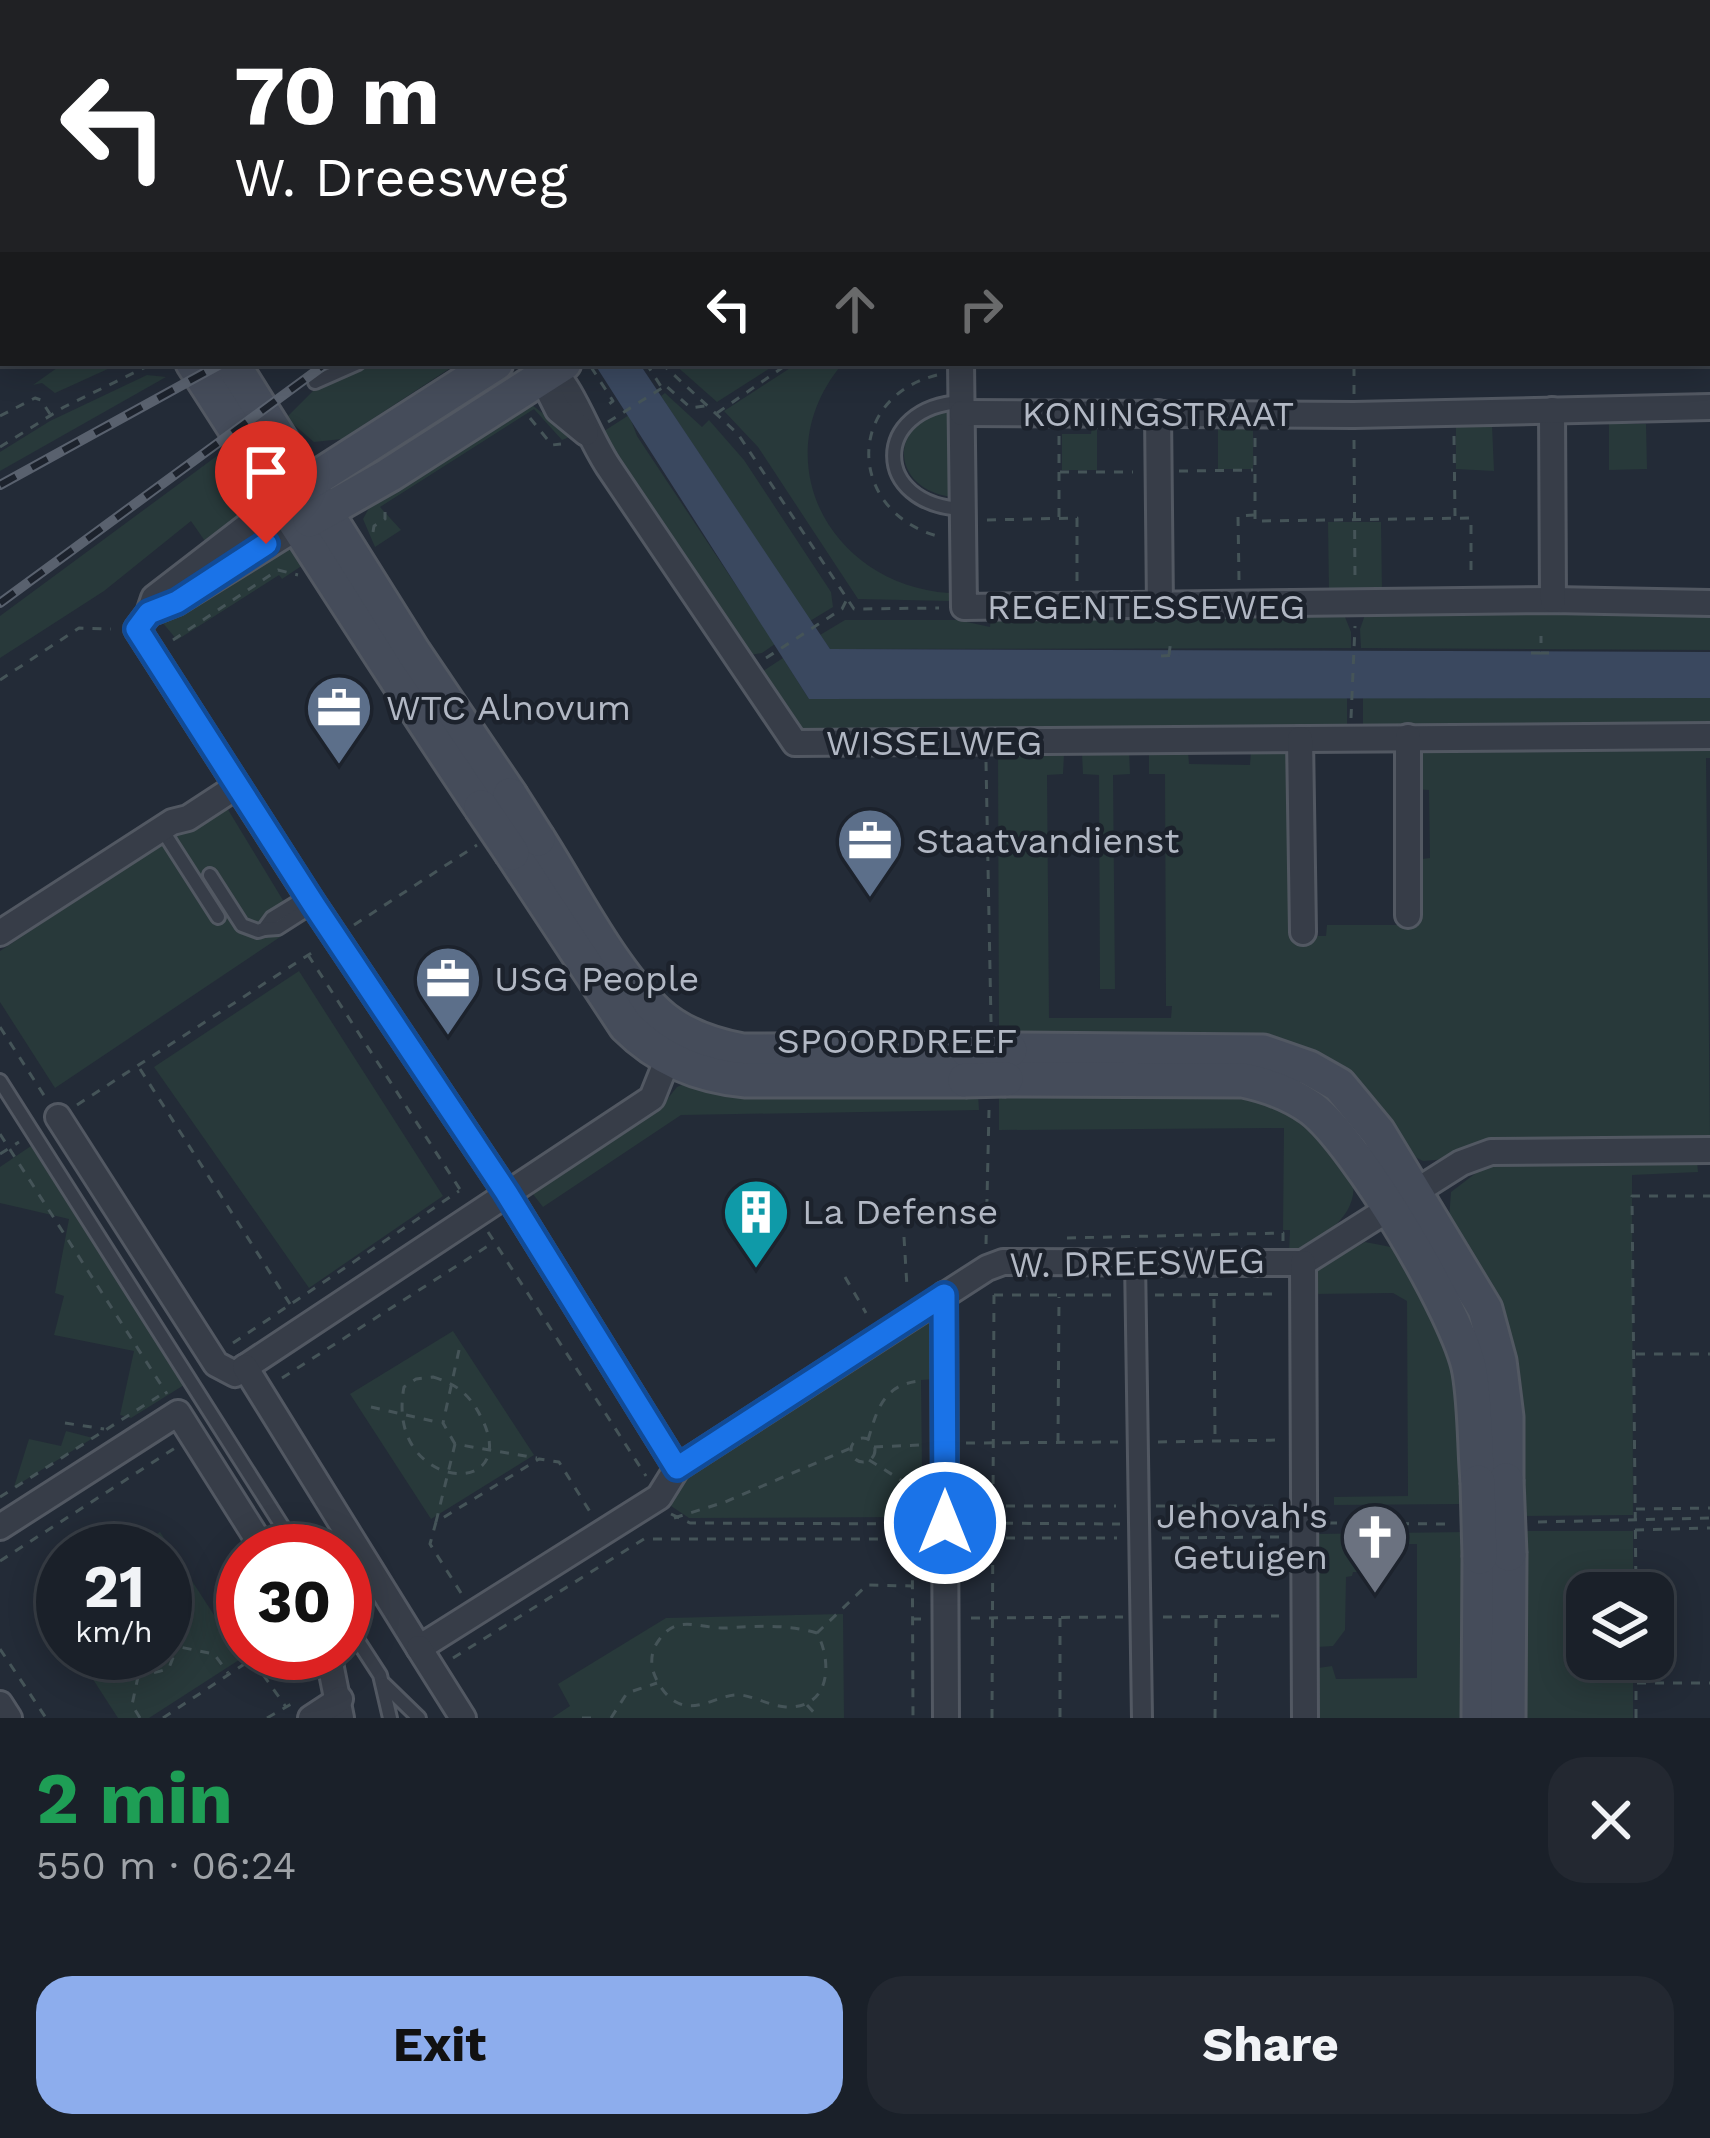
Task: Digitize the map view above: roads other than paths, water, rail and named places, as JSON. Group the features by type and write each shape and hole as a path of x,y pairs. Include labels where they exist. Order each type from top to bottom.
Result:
{"main road":[{"name":"SPOORDREEF","path":"196,366 303,505 505,827 657,1013 673,1044 966,1065 1237,1049 1282,1056 1326,1076 1360,1107 1402,1201 1485,1309 1499,1360 1504,1398 1492,1481 1508,1718"},
{"name":"SPOORDREEF","path":"234,366 303,505"},
{"path":"303,505 492,366"},
{"path":"303,505 389,476 548,367"},
{"name":"SPOORDREEF","path":"1479,1718 1494,1555"}],"street":[{"name":"REGENTESSEWEG","path":"961,366 964,608 1553,600 1710,603"},
{"name":"WISSELWEG","path":"548,367 558,410 597,428 795,743 1710,736"},
{"name":"KONINGSTRAAT","path":"962,407 1058,413 1354,415 1710,407"},
{"path":"1552,410 1553,600"},
{"path":"1158,413 1160,608"},
{"path":"303,505 177,602 143,621 151,654 506,1192 677,1468 666,1507 602,1532 418,1648"},
{"path":"1408,736 1408,915"},
{"path":"1300,739 1303,932"},
{"path":"0,933 166,825 179,809 233,780"},
{"path":"58,1117 211,1357 225,1372 235,1373 652,1098 673,1044"},
{"name":"W. DREESWEG","path":"677,1468 990,1266 1135,1260 1293,1262 1461,1163 1491,1152 1710,1150"},
{"path":"1135,1260 1142,1718"},
{"path":"1293,1262 1304,1440 1305,1718"},
{"path":"944,1295 946,1718"},
{"path":"245,1367 463,1718"},
{"path":"0,1527 172,1403 248,1524"},
{"path":"0,1704 9,1718"},
{"path":"311,1718 341,1709"}],"lane":[{"path":"315,382 351,366"},
{"path":"962,407 936,403 920,410 907,422 895,455 906,488 936,508 963,514"},
{"path":"166,825 218,917"},
{"path":"210,874 242,925 250,930 264,929 272,918 311,900"},
{"path":"0,1082 281,1524"},
{"path":"372,1665 419,1718"},
{"path":"383,1683 390,1718"}],"water":[{"path":"596,366 641,366 830,649 1710,652 1710,698 809,699"}],"railway":[{"path":"0,485 217,366"},
{"path":"0,603 323,366"}],"place":[{"name":"WTC Alnovum","path":"339,767"},
{"name":"Staatvandienst","path":"870,900"},
{"name":"USG People","path":"448,1038"},
{"name":"La Defense","path":"756,1271"},
{"name":"Jehovah's Getuigen","path":"1375,1596"}]}
